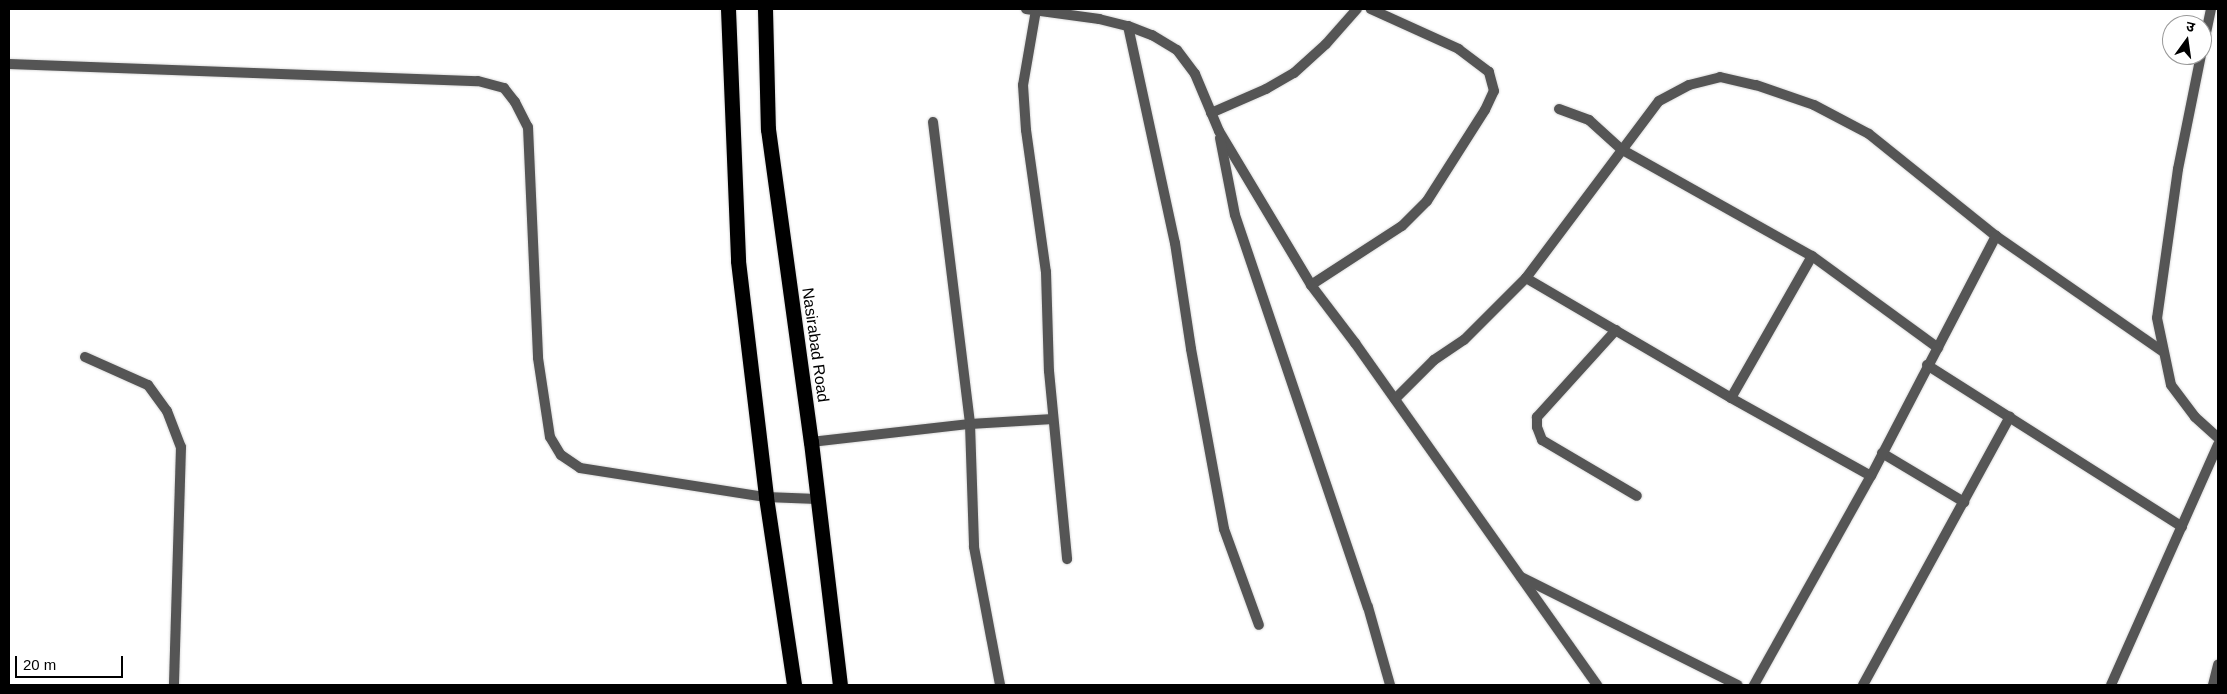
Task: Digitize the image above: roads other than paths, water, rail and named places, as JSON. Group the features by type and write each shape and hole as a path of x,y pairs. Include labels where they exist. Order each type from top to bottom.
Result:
{"highway":[{"path":"728,9 738,261 766,497 794,685"},
{"name":"Nasirabad Road","path":"765,9 768,130 811,442 840,685"}],"street":[{"path":"1067,559 1048,371 1046,272 1026,130 1023,85 1031,9 1100,18 1152,35 1176,50 1195,74 1219,131 1312,285 1597,685"},
{"path":"1211,112 1266,90 1294,73 1326,44 1357,9"},
{"path":"1312,285 1402,226 1427,201 1485,110 1494,90 1489,72 1459,49 1371,9"},
{"path":"1128,26 1170,218 1191,350 1224,529 1259,624"},
{"path":"9,64 478,81 504,88 516,102 528,127 538,358 550,437 561,455 580,468 766,497 817,499"},
{"path":"2200,65 2178,169 2157,318 2162,351 2171,386 2195,417 2218,438"},
{"path":"1395,399 1434,360 1464,340 1526,278 1621,149 1659,101 1689,85 1720,77 1814,105 1869,134 1996,236 2162,351"},
{"path":"1559,109 1589,120 1621,149 1812,256 1938,348"},
{"path":"933,122 970,424 974,547 1000,685"},
{"path":"1219,131 1235,215 1368,608 1390,685"},
{"path":"1754,685 1871,476 1927,365 1938,348 1996,236"},
{"path":"1731,398 1812,256"},
{"path":"1526,278 1731,398 1871,476"},
{"path":"1616,330 1537,417 1538,427 1542,440 1637,496"},
{"path":"85,357 148,385 167,411 181,447 174,685"},
{"path":"1927,365 2182,527"},
{"path":"1863,685 2010,417"},
{"path":"811,442 970,424 1053,419"},
{"path":"2111,685 2218,445"},
{"path":"1882,453 1964,502"},
{"path":"1518,575 1738,685"},
{"path":"2213,685 2218,665"}]}
